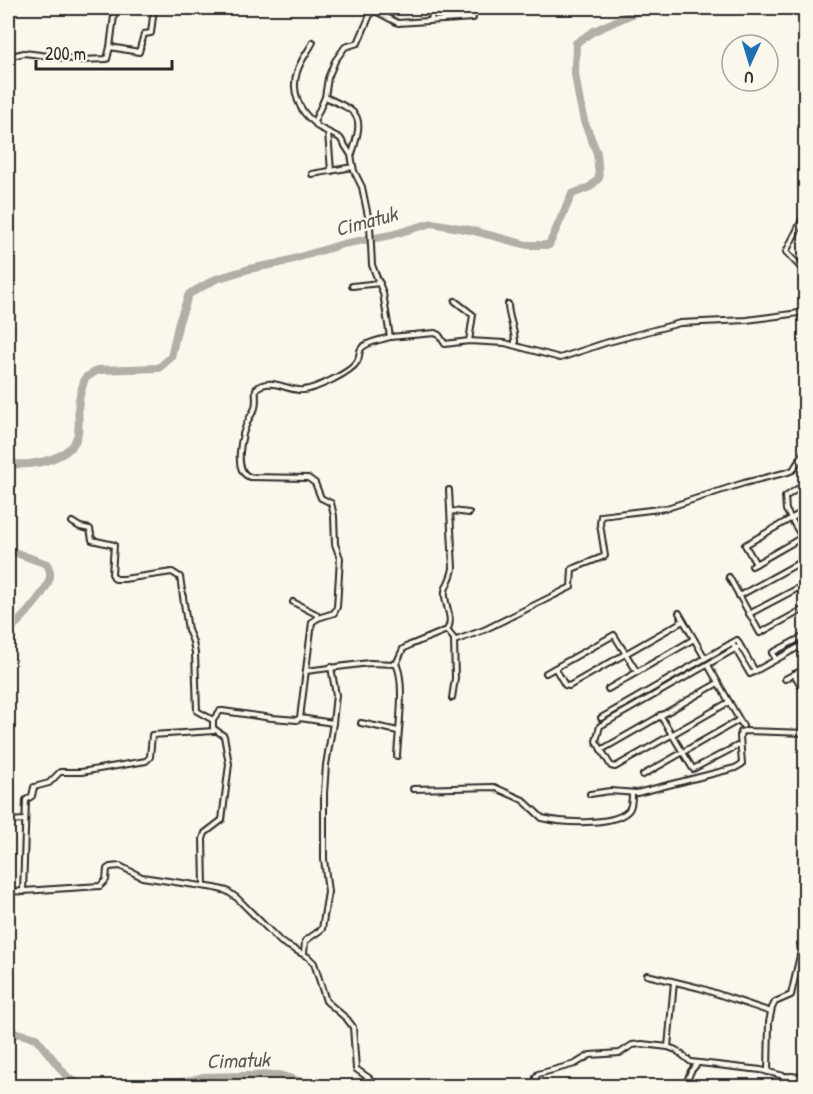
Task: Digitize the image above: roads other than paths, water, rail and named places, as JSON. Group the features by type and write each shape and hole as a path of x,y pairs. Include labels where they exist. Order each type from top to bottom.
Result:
{"street":[{"path":"8,57 24,53 81,60 107,59 115,8"},
{"path":"110,47 139,51 144,34 151,33 154,8"},
{"path":"431,20 433,8"},
{"path":"314,122 325,97 328,78 335,61 345,46 358,42 373,9 395,22 473,18"},
{"path":"313,42 298,68 295,82 301,107 318,127 342,140 351,155 353,167 362,188 370,226 373,271 380,283 388,314 390,337"},
{"path":"325,97 350,108 355,113 360,128 351,155"},
{"path":"328,133 331,171"},
{"path":"312,174 353,167"},
{"path":"806,212 786,251 806,273"},
{"path":"801,268 806,259"},
{"path":"352,286 380,283"},
{"path":"455,301 473,315 469,341"},
{"path":"508,304 515,345"},
{"path":"300,718 312,622 333,613 337,607 340,558 336,544 333,507 331,503 321,498 315,483 308,478 246,476 240,464 243,434 255,408 255,393 258,387 266,384 301,390 312,387 352,367 358,361 363,346 390,337 435,333 440,335 446,344 469,341 515,345 560,358 618,339 680,323 747,320 806,312"},
{"path":"455,640 484,630 571,587 573,569 605,556 600,524 603,514 667,508 744,483 788,472 793,470 806,449"},
{"path":"797,489 785,497 786,510 804,536 806,544"},
{"path":"397,756 400,687 396,663 403,649 447,630 450,622 445,592 452,575 452,511 449,490"},
{"path":"804,536 754,565 745,545 806,510"},
{"path":"452,511 469,513"},
{"path":"72,522 90,529 92,540 114,546 112,574 115,579 172,572 180,577 188,630 195,653 197,711 213,720"},
{"path":"739,596 806,559"},
{"path":"729,577 760,633 806,608"},
{"path":"749,614 806,584"},
{"path":"292,602 316,614 318,618"},
{"path":"680,613 705,658"},
{"path":"555,668 567,686 683,621"},
{"path":"447,630 455,640 453,650 455,678 452,698"},
{"path":"546,673 614,635 637,672"},
{"path":"776,659 772,653 806,635"},
{"path":"608,689 694,639"},
{"path":"601,718 737,640 755,671"},
{"path":"732,643 750,674 806,642"},
{"path":"729,702 612,767 596,739 600,726 740,646"},
{"path":"306,671 332,666 396,663"},
{"path":"708,665 743,726"},
{"path":"304,955 305,941 322,929 327,905 324,793 336,688 332,666"},
{"path":"785,679 806,668"},
{"path":"794,674 805,693"},
{"path":"602,750 718,683"},
{"path":"645,692 649,698"},
{"path":"214,731 213,720 220,711 333,723"},
{"path":"660,715 693,769 737,746"},
{"path":"643,775 739,720"},
{"path":"361,723 398,731"},
{"path":"23,892 26,800 32,796 34,787 49,783 57,772 81,772 146,761 150,756 152,735 214,731 224,736 229,768 222,820 205,833 203,839 204,886"},
{"path":"590,794 610,792 632,794 648,791 741,765 741,732 806,733"},
{"path":"413,789 462,789 491,786 523,800 542,818 593,822 609,820 627,813 631,807 632,794"},
{"path":"8,821 25,820"},
{"path":"8,892 100,886 106,880 107,869 116,866 123,867 142,877 221,889 232,894 252,911 281,942 314,963 326,1001 347,1018 352,1027 357,1070 369,1078 375,1086"},
{"path":"768,1072 771,1012 775,1002 790,995 801,951 800,944"},
{"path":"647,975 700,988 771,1012"},
{"path":"668,1047 674,982"},
{"path":"535,1086 538,1074 575,1064 590,1055 620,1053 636,1044 668,1047 676,1050 689,1062 806,1077"},
{"path":"685,1086 691,1071 698,1063"},
{"path":"789,1086 792,1076"}],"waterway":[{"name":"Cimatuk","path":"8,463 28,464 49,460 68,450 78,433 78,404 85,378 98,370 159,368 171,357 179,322 189,294 216,279 343,244 391,235 432,223 527,245 549,245 572,194 590,187 599,178 597,153 584,121 579,98 575,74 576,43 594,31 645,8"},
{"name":"Cimatuk","path":"8,550 47,564 50,573 46,587 40,596 27,613 8,631"},
{"name":"Cimatuk","path":"8,1041 16,1033 36,1038 68,1078 84,1086"},
{"name":"Cimatuk","path":"169,1086 203,1077 279,1075 306,1083 307,1086"}]}
